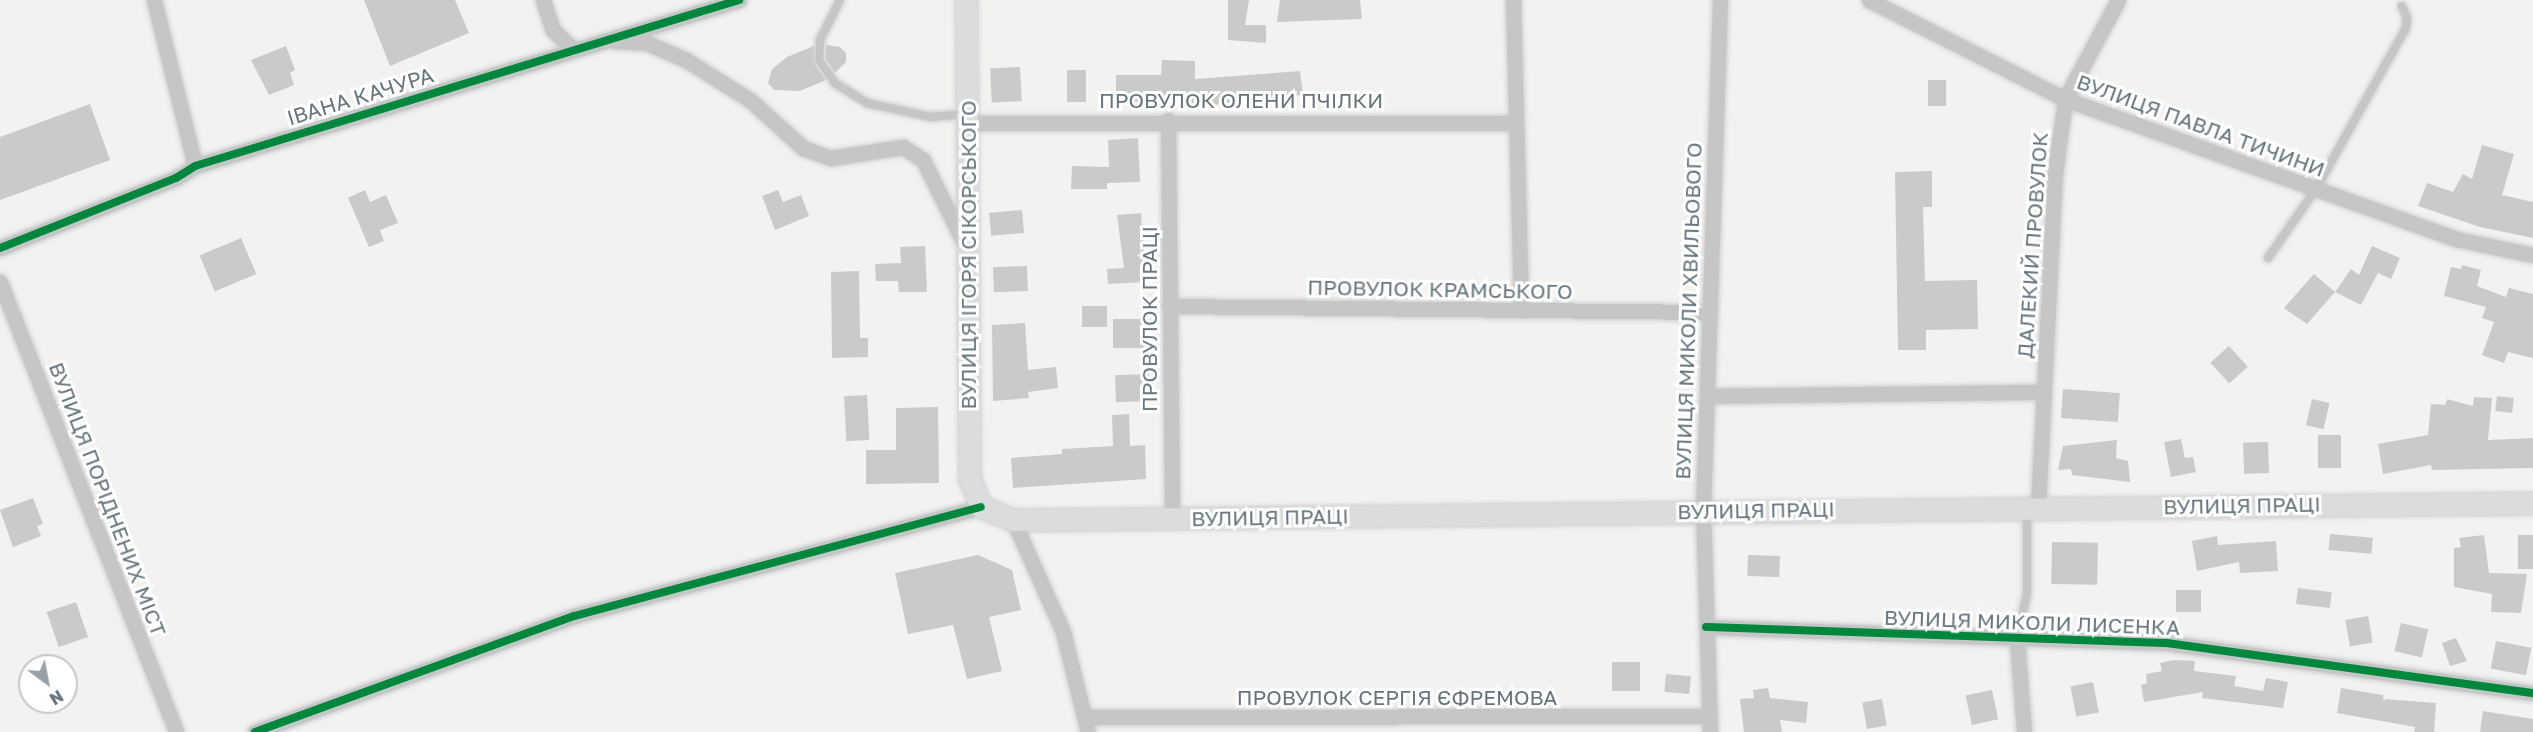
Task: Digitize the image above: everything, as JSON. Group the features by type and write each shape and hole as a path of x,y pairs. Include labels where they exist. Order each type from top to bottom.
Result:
{"main road":[{"name":"ВУЛИЦЯ ІГОРЯ СІКОРСЬКОГО","path":"966,0 969,477 981,507"},
{"name":"ВУЛИЦЯ ПРАЦІ","path":"981,507 1013,520 1703,510 2533,503"}],"street":[{"path":"154,0 195,166"},
{"path":"543,0 553,30 573,50"},
{"name":"ІВАНА КАЧУРА","path":"0,248 195,166 739,0"},
{"path":"1513,0 1521,311"},
{"name":"ВУЛИЦЯ МИКОЛИ ХВИЛЬОВОГО","path":"1710,732 1703,510 1720,0"},
{"name":"ВУЛИЦЯ ПАВЛА ТИЧИНИ","path":"1869,0 2065,99 2456,239 2533,255"},
{"name":"ДАЛЕКИЙ ПРОВУЛОК","path":"2032,507 2044,392 2055,174 2065,99 2118,0"},
{"path":"603,40 647,43 686,60 750,100 803,147 831,158 903,147 923,160 968,250"},
{"name":"ПРОВУЛОК ОЛЕНИ ПЧІЛКИ","path":"967,118 1515,123"},
{"name":"ПРОВУЛОК ПРАЦІ","path":"1168,120 1172,518"},
{"name":"ВУЛИЦЯ ПОРІДНЕНИХ МІСТ","path":"0,283 176,732"},
{"name":"ПРОВУЛОК КРАМСЬКОГО","path":"1169,306 1710,312"},
{"path":"1707,396 2044,392"},
{"path":"255,732 574,616 981,507"},
{"path":"1013,520 1063,632 1086,725"},
{"name":"ВУЛИЦЯ МИКОЛИ ЛИСЕНКА","path":"1706,627 2017,640 2167,643 2533,693"},
{"path":"2017,640 2024,732"},
{"name":"ПРОВУЛОК СЕРГІЯ ЄФРЕМОВА","path":"1086,725 1530,725 1709,716"}],"lane":[{"path":"840,0 820,40 819,60 835,83 867,103 931,117 967,118"},
{"path":"2268,258 2316,189 2406,28 2408,18 2402,6"},
{"path":"2017,640 2027,593 2032,507"}],"building":[{"path":"364,0 455,0 469,33 390,66"},
{"path":"1228,0 1249,0 1245,25 1266,25 1266,43 1228,40"},
{"path":"1280,0 1360,0 1362,19 1277,22"},
{"path":"826,45 840,47 846,53 846,62 835,73 825,58"},
{"path":"286,46 295,70 290,73 294,85 269,95 251,60"},
{"path":"814,46 814,63 826,80 800,91 774,90 768,83 772,69 787,57"},
{"path":"1162,60 1195,61 1195,79 1300,71 1303,95 1213,105 1116,101 1116,75 1161,75"},
{"path":"1020,67 1022,101 992,103 990,69"},
{"path":"1067,70 1086,70 1086,102 1067,102"},
{"path":"1928,80 1946,80 1946,106 1928,106"},
{"path":"90,104 110,160 0,200 0,137"},
{"path":"1138,138 1140,182 1107,183 1107,189 1071,189 1072,166 1109,167 1108,140"},
{"path":"2482,145 2514,154 2502,195 2533,202 2533,238 2480,227 2418,206 2427,183 2453,192 2463,174 2472,179"},
{"path":"1932,171 1932,207 1923,207 1925,281 1977,280 1978,329 1926,330 1926,350 1898,350 1895,172"},
{"path":"365,190 370,202 386,195 398,223 380,230 384,241 369,247 348,198"},
{"path":"778,190 783,202 801,195 809,216 775,230 762,196"},
{"path":"1022,210 1024,233 991,236 989,213"},
{"path":"1141,213 1146,282 1108,284 1107,269 1124,268 1117,215"},
{"path":"241,238 256,274 215,291 200,256"},
{"path":"925,246 927,292 899,292 898,281 876,281 875,264 901,263 900,247"},
{"path":"2372,246 2400,258 2391,279 2378,273 2361,305 2335,292 2351,269 2359,275"},
{"path":"2462,265 2481,270 2477,286 2506,297 2509,288 2533,294 2533,358 2508,352 2504,363 2482,355 2494,322 2482,318 2486,307 2444,296 2451,267 2461,269"},
{"path":"1027,266 1028,291 994,292 993,267"},
{"path":"859,271 860,338 868,338 868,357 832,358 831,272"},
{"path":"2314,274 2335,292 2307,324 2284,308"},
{"path":"1082,306 1107,306 1107,327 1082,327"},
{"path":"1113,319 1152,319 1152,348 1113,348"},
{"path":"1025,323 1028,370 1056,367 1058,388 1028,392 1029,398 993,401 992,325"},
{"path":"2229,346 2248,367 2229,384 2210,363"},
{"path":"1149,374 1150,401 1116,402 1115,375"},
{"path":"2063,389 2120,393 2118,422 2061,418"},
{"path":"867,395 869,440 846,441 844,396"},
{"path":"2497,396 2514,398 2512,413 2495,411"},
{"path":"2474,397 2492,398 2488,440 2533,438 2533,468 2432,470 2431,465 2383,474 2378,444 2428,435 2431,404 2445,405 2447,399 2473,406"},
{"path":"2312,399 2330,403 2323,429 2306,425"},
{"path":"938,407 939,483 866,484 866,450 896,450 896,408"},
{"path":"1129,414 1130,446 1145,445 1146,479 1013,488 1011,458 1062,454 1062,449 1113,446 1112,415"},
{"path":"2318,435 2341,435 2341,468 2318,468"},
{"path":"2181,439 2185,458 2193,457 2196,472 2171,477 2164,442"},
{"path":"2117,440 2116,458 2128,461 2130,482 2072,475 2071,469 2058,470 2063,446"},
{"path":"2268,442 2269,473 2244,474 2243,443"},
{"path":"33,498 43,524 37,526 41,536 13,547 0,510"},
{"path":"2330,534 2373,538 2371,554 2329,550"},
{"path":"2484,535 2489,573 2527,574 2521,613 2491,612 2492,594 2454,587 2454,548 2461,547 2459,538"},
{"path":"2518,535 2533,535 2533,569 2518,569"},
{"path":"2217,536 2218,545 2276,541 2278,571 2240,573 2239,562 2197,571 2192,541"},
{"path":"2052,542 2098,543 2097,585 2051,584"},
{"path":"978,555 1012,570 1021,610 989,617 1002,671 967,679 953,625 908,634 895,573"},
{"path":"1748,555 1780,556 1779,577 1747,576"},
{"path":"2298,588 2332,592 2330,608 2296,604"},
{"path":"2176,590 2201,590 2201,612 2176,612"},
{"path":"76,602 88,637 59,647 47,612"},
{"path":"2368,616 2373,643 2350,647 2345,620"},
{"path":"2401,623 2428,629 2422,658 2394,651"},
{"path":"2456,638 2467,661 2450,666 2442,643"},
{"path":"2496,641 2531,648 2526,675 2491,668"},
{"path":"2173,660 2195,661 2194,671 2236,676 2234,686 2263,691 2266,678 2288,682 2283,708 2202,698 2203,692 2144,702 2141,685 2147,683 2146,674 2162,671 2160,663"},
{"path":"1612,662 1640,662 1640,691 1612,691"},
{"path":"1666,674 1691,676 1689,694 1664,692"},
{"path":"2093,682 2099,712 2076,717 2070,686"},
{"path":"1768,688 1770,698 1808,702 1806,723 1780,720 1782,732 1744,732 1740,699 1754,698 1753,690"},
{"path":"2341,688 2383,695 2384,702 2385,699 2436,703 2434,732 2414,732 2415,727 2337,713"},
{"path":"1992,690 1998,719 1972,725 1966,696"},
{"path":"1882,699 1887,726 1867,729 1862,702"},
{"path":"2483,711 2533,719 2533,732 2480,732"}],"cycle path":[{"path":"0,248 176,178 195,166 739,0"},
{"path":"255,732 574,616 981,507"},
{"path":"1706,627 2167,643 2533,693"}]}
